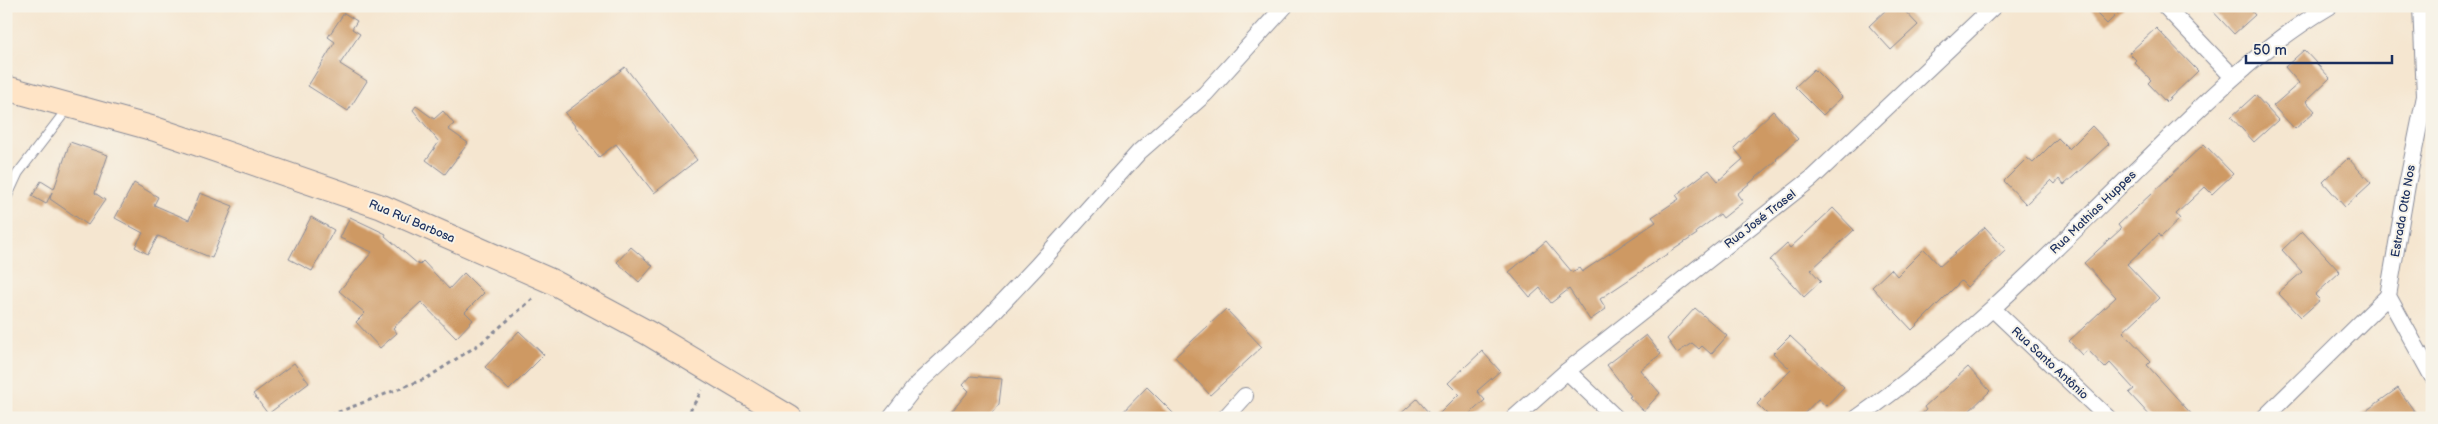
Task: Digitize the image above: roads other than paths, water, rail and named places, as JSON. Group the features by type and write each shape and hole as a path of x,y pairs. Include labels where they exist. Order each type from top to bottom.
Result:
{"main road":[{"name":"Rua Ruí Barbosa","path":"6,88 155,129 382,207 552,282 648,333 790,418"}],"street":[{"path":"891,418 918,383 984,322 1139,152 1205,94 1285,6"},
{"name":"Rua José Trasel","path":"1514,418 1567,371 1811,179 1994,6"},
{"path":"2165,6 2232,76"},
{"name":"Rua Mathias Huppes","path":"1857,418 1895,391 1993,309 2232,76 2297,25 2330,6"},
{"name":"Estrada Otto Nos","path":"2388,296 2407,185 2425,96 2421,6"},
{"path":"2264,418 2388,296 2432,376"},
{"name":"Rua Santo Antônio","path":"1993,309 2108,418"},
{"path":"1567,371 1616,418"},
{"path":"1226,418 1245,396"}],"lane":[{"path":"6,199 18,173 70,106"}]}
